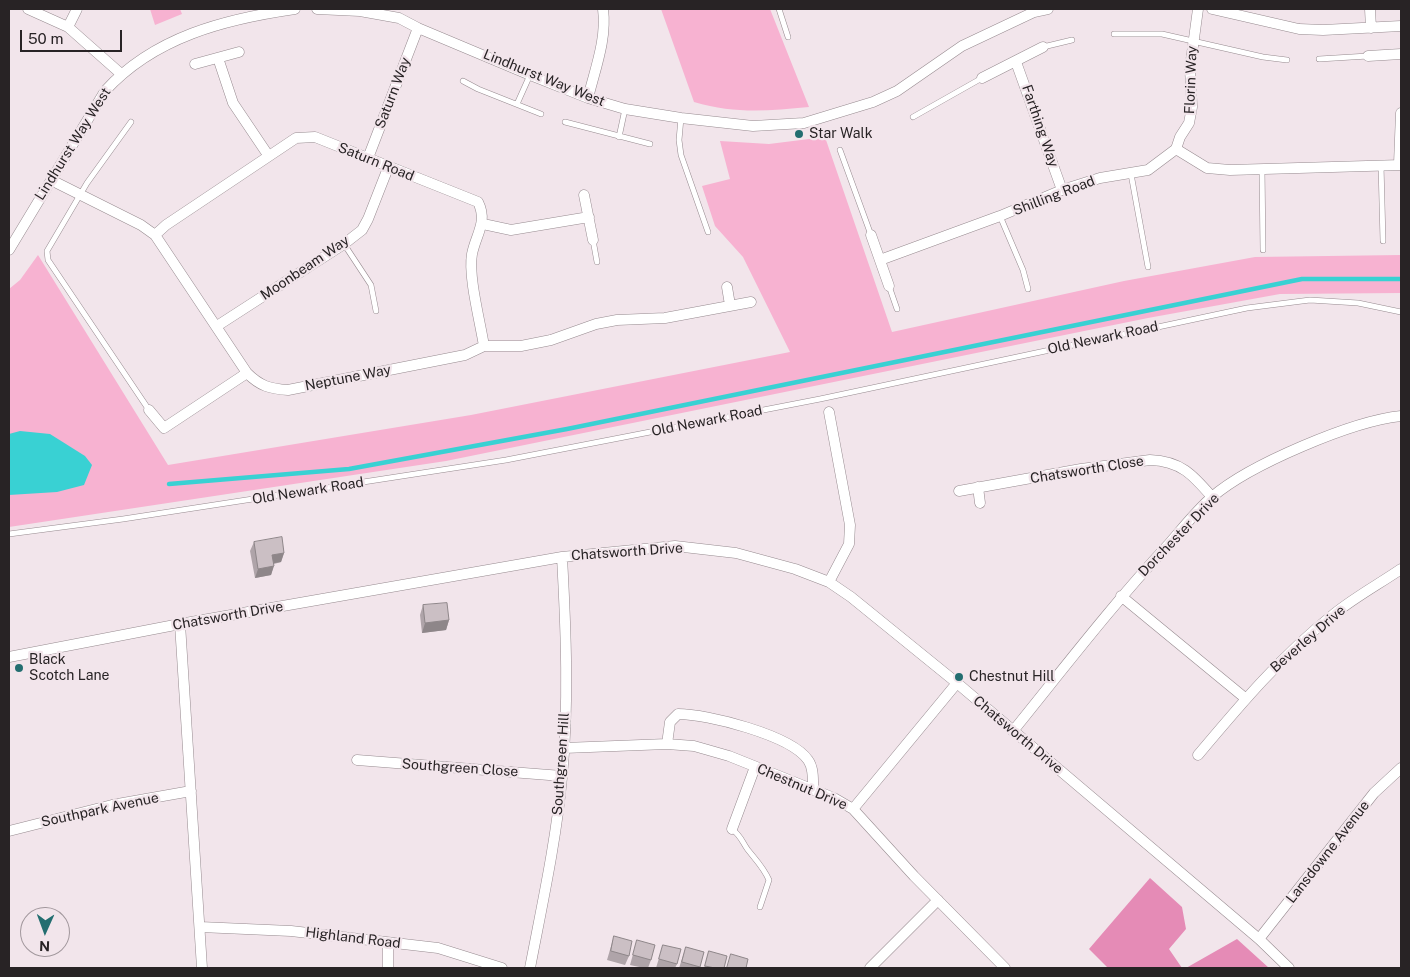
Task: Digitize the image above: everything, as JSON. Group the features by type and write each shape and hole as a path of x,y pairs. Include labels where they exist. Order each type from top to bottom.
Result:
{"street":[{"path":"31,9 68,27 120,74"},
{"path":"68,27 77,9"},
{"name":"Lindhurst Way West","path":"9,250 104,91 120,74 153,51 190,34 243,18 295,9"},
{"name":"Lindhurst Way West","path":"318,9 360,11 399,18 530,76 588,98 626,109 681,118 753,126 804,122 853,109 897,91 962,46 1033,10 1048,9"},
{"path":"588,98 602,42 603,9"},
{"name":"Florin Way","path":"1176,149 1176,144 1190,123 1192,41 1198,9"},
{"path":"1212,9 1238,12 1299,29 1324,30 1401,26"},
{"path":"1370,9 1371,28"},
{"name":"Saturn Way","path":"368,158 418,28"},
{"path":"982,78 1043,47"},
{"path":"195,64 239,52"},
{"path":"1368,56 1401,54"},
{"path":"218,58 233,103 268,156"},
{"name":"Farthing Way","path":"1016,62 1062,190"},
{"path":"1176,149 1207,168 1262,169 1400,165 1401,113"},
{"name":"Saturn Road","path":"155,235 166,225 268,156 296,138 304,136 315,137 388,168 478,202 482,210 483,224"},
{"name":"Shilling Road","path":"880,260 1000,216 1062,190 1100,178 1131,174 1154,167 1176,149"},
{"name":"Moonbeam Way","path":"217,326 344,244 362,230 388,168"},
{"name":"Neptune Way","path":"51,180 141,225 155,235 247,373 258,384 269,389 288,390 465,355 484,346 521,346 551,340 596,324 617,320 666,318 751,302"},
{"path":"584,195 593,240"},
{"path":"484,346 472,268 472,253 483,224 511,230 589,217"},
{"path":"871,235 890,286"},
{"path":"727,286 730,305"},
{"path":"149,410 164,428 247,373"},
{"path":"829,412 850,525 849,544 829,582"},
{"name":"Dorchester Drive","path":"1013,731 1121,596 1212,497 1259,467 1322,439 1377,418 1401,416"},
{"name":"Chatsworth Close","path":"959,490 1081,469 1156,460 1181,466 1212,497"},
{"path":"978,487 980,503"},
{"name":"Chatsworth Drive","path":"9,657 180,624 562,557 675,546 736,553 779,564 829,582 851,597 1259,939 1289,968"},
{"name":"Southgreen Hill","path":"530,968 553,856 562,776 565,615 562,557"},
{"name":"Beverley Drive","path":"1198,755 1245,698 1278,664 1334,613 1401,569"},
{"path":"1121,596 1245,698"},
{"path":"180,624 202,968"},
{"path":"853,809 957,684"},
{"path":"667,744 670,722 678,714 720,720 750,728 800,752 809,761 814,790"},
{"name":"Chestnut Drive","path":"564,748 667,744 694,746 729,756 814,790 853,809 1005,968"},
{"name":"Southgreen Close","path":"357,760 562,776"},
{"path":"732,829 755,767"},
{"name":"Lansdowne Avenue","path":"1259,939 1374,793 1401,768"},
{"name":"Southpark Avenue","path":"9,830 112,805 191,791"},
{"path":"870,968 938,900"},
{"name":"Highland Road","path":"200,927 291,931 438,948 502,968"},
{"path":"388,942 388,968"}],"lane":[{"path":"779,9 788,37"},
{"path":"1114,34 1162,34 1263,57 1287,60"},
{"path":"1043,47 1072,40"},
{"path":"1319,59 1368,56"},
{"path":"517,104 530,76"},
{"path":"914,117 982,78"},
{"path":"463,81 541,114"},
{"path":"619,138 626,109"},
{"path":"681,118 679,140 681,155 708,232"},
{"path":"131,122 82,194 47,251 48,260 149,410"},
{"path":"565,122 619,138 650,144"},
{"path":"840,150 871,235"},
{"path":"1380,165 1383,241"},
{"path":"1262,169 1263,250"},
{"path":"1131,174 1148,267"},
{"path":"1000,216 1023,270 1028,290"},
{"path":"593,240 597,262"},
{"path":"344,244 372,285 376,311"},
{"path":"890,286 897,309"},
{"name":"Old Newark Road","path":"9,534 182,510 506,460 820,399 1247,308 1310,300 1358,303 1401,312"},
{"path":"732,829 743,838 746,848 765,870 770,880 760,907"}],"shaded area":[{"path":"150,9 180,9 182,14 155,25"},
{"path":"661,9 770,9 809,107 737,110 694,102"},
{"path":"825,137 892,332 1124,281 1255,257 1401,255 1401,293 1280,294 1148,318 446,461 9,527 9,289 20,280 38,255 168,465 471,415 790,352 743,257 715,226 702,186 730,179 720,141 769,144"},
{"path":"1150,878 1182,907 1186,929 1169,949 1182,968 1108,968 1089,949"},
{"path":"1237,939 1269,968 1186,968"}],"water":[{"path":"20,431 50,434 85,456 92,465 84,485 57,492 9,495 9,434"}],"building":[{"path":"282,537 284,553 272,555 274,566 258,569 254,542"},
{"path":"447,603 449,620 425,623 423,605"},
{"path":"614,936 632,941 629,956 611,951"},
{"path":"637,940 655,945 651,960 633,955"},
{"path":"663,945 681,949 677,964 659,959"},
{"path":"686,947 704,952 700,967 682,962"},
{"path":"709,951 727,956 724,968 705,966"},
{"path":"731,954 748,959 746,968 727,968"}],"waterway":[{"path":"169,484 349,469 567,429 1302,279 1401,279"}],"place":[{"name":"Star Walk","path":"799,134"},
{"name":"Black Scotch Lane","path":"19,668"},
{"name":"Chestnut Hill","path":"959,677"}]}
